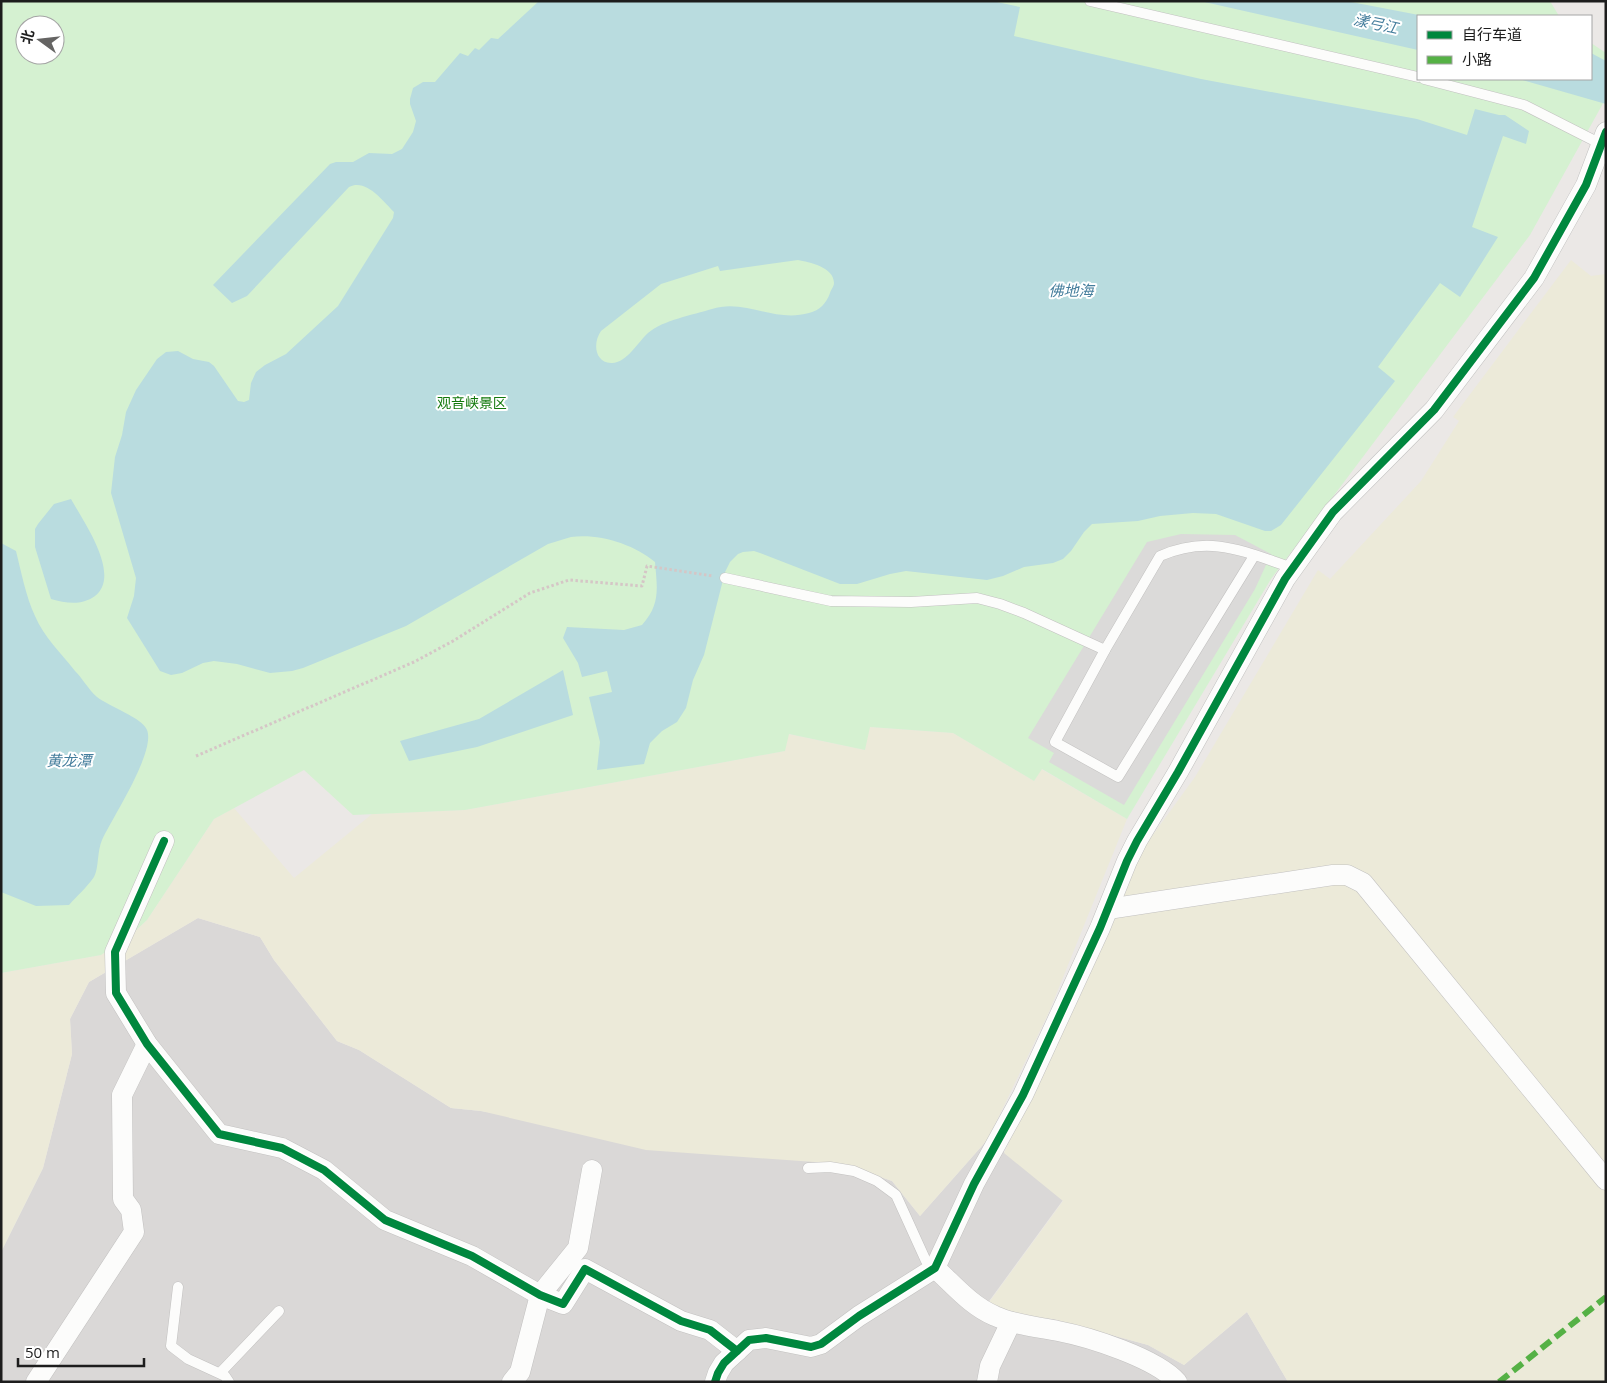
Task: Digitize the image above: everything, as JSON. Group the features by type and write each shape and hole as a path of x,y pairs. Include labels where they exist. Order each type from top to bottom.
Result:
{"street":[{"path":"715,1382 718,1372 724,1363 749,1340 766,1338 810,1347 821,1344 859,1316 935,1268 974,1184 1023,1095 1137,841 1178,772 1285,579 1333,512 1434,410 1534,278 1586,185 1605,136"},
{"path":"164,841 114,952 116,993 147,1044 219,1134 282,1148 324,1170 385,1220 472,1256 540,1295 563,1304 585,1269 681,1321 710,1330 737,1351"},
{"path":"1108,909 1333,875 1353,878 1363,883 1606,1180"},
{"path":"36,1382 134,1232 131,1210 124,1199 122,1095 147,1044"},
{"path":"512,1382 520,1372 540,1295 578,1248 592,1170"},
{"path":"935,1268 980,1309 1011,1322 1061,1332 1135,1355 1160,1368 1177,1382"},
{"path":"987,1382 990,1366 1011,1322"}],"lane":[{"path":"1090,1 1417,77"},
{"path":"1428,80 1524,105 1605,136"},
{"path":"1254,556 1118,777 1055,742 1105,650 1160,556 1182,548 1205,545 1220,546 1254,556 1293,568"},
{"path":"725,578 831,601 911,602 977,598 1024,613 1105,650"},
{"path":"808,1168 830,1167 854,1171 877,1181 896,1195 926,1261 935,1268"},
{"path":"178,1287 171,1346 188,1359 225,1376 229,1382"},
{"path":"220,1373 279,1311"}],"path":[{"path":"196,756 414,662 453,641 530,593 569,580 642,586 647,566 725,578"}],"shaded area":[{"path":"1571,260 1591,276 1606,274 1606,1382 1288,1382 1247,1312 1184,1365 1148,1345 1053,1319 1008,1315 987,1305 1063,1201 1004,1153 1074,1004 1144,847 1195,777 1318,570 1330,579 1421,481 1459,421 1453,417"},
{"path":"1181,534 1235,535 1271,554 1255,589 1124,805 1049,762 1054,753 1028,738 1147,542"},
{"path":"869,727 953,733 1034,781 1041,769 1127,819 1049,1012 988,1139 920,1216 892,1181 843,1164 646,1150 481,1111 451,1108 359,1050 337,1041 274,960 260,937 198,918 89,982 70,1019 72,1054 43,1168 1,1252 1,973 101,955 130,936 147,920 214,819 234,808 294,878 372,814 465,810 785,751 788,734 865,750"},
{"path":"198,918 260,937 274,960 337,1041 359,1050 451,1108 481,1111 765,1157 843,1164 892,1181 920,1216 988,1139 1063,1200 987,1304 1008,1315 1053,1319 1148,1345 1184,1365 1247,1312 1288,1382 1,1382 1,1252 43,1168 72,1054 70,1019 89,982"}],"green space":[{"name":"观音峡景区","path":"1,1 1550,1 1558,15 1417,15 1417,80 1592,80 1592,44 1606,53 1606,98 1530,235 1271,579 1127,819 1042,769 1034,781 953,733 870,727 865,750 789,734 785,751 465,810 353,815 304,770 214,819 147,920 130,936 101,955 1,973"}],"water":[{"name":"佛地海","path":"539,1 992,1 1020,7 1014,36 1201,79 1417,119 1467,135 1475,109 1505,115 1529,131 1526,144 1503,136 1472,227 1498,237 1460,297 1440,283 1378,367 1395,381 1281,525 1271,531 1265,531 1216,514 1193,513 1160,516 1138,521 1092,524 1063,559 1053,563 1024,567 1003,576 987,580 906,571 857,584 840,584 754,551 743,552 730,562 725,572 704,655 693,680 686,708 677,722 662,731 650,743 644,764 597,770 600,742 589,697 612,692 607,671 582,677 578,663 563,638 567,627 624,630 642,625 652,610 656,595 655,562 637,550 615,541 582,536 571,537 548,544 406,626 292,671 270,673 237,664 214,661 203,663 182,673 171,675 160,671 127,618 134,596 136,578 111,493 115,457 122,435 126,412 136,390 157,359 166,352 178,351 193,359 209,362 214,366 238,401 244,402 249,400 251,383 256,372 286,354 338,306 393,218 394,212 368,188 355,185 349,187 247,296 232,303 213,285 330,164 353,162 369,153 392,154 402,149 413,132 416,121 410,104 413,88 423,82 435,82 460,53 468,56 475,48 479,50 491,38 498,39","holes":["798,260 826,269 833,278 834,284 828,297 822,306 816,310 809,313 784,315 736,306 724,306 678,318 654,328 622,360 611,363 605,362 598,355 596,346 598,335 601,331 661,284 718,266 720,271"]},
{"name":"漾弓江","path":"1200,1 1346,1 1419,15 1417,15 1417,50"},
{"path":"1592,54 1606,61 1606,104 1522,80 1592,80"},
{"path":"71,499 98,548 104,575 102,587 95,596 73,603 51,599 35,547 35,529 38,524 54,504"},
{"name":"黄龙潭","path":"1,543 16,551 32,609 43,631 53,645 97,697 139,721 147,730 148,740 145,753 132,785 102,840 94,877 69,905 36,906 1,892"},
{"path":"563,670 573,715 477,747 409,761 400,741 479,719"}],"marked path":[{"path":"1499,1382 1606,1297"}],"cycle path":[{"path":"715,1382 724,1363 749,1340 766,1338 811,1347 821,1344 859,1316 935,1268 974,1184 1023,1095 1100,928 1137,841 1178,772 1285,579 1333,512 1434,410 1534,278 1586,185 1606,132"},
{"path":"164,841 115,952 116,993 147,1044 219,1134 282,1148 324,1170 385,1220 472,1256 540,1295 563,1304 585,1269 681,1321 710,1330 737,1351"}]}
